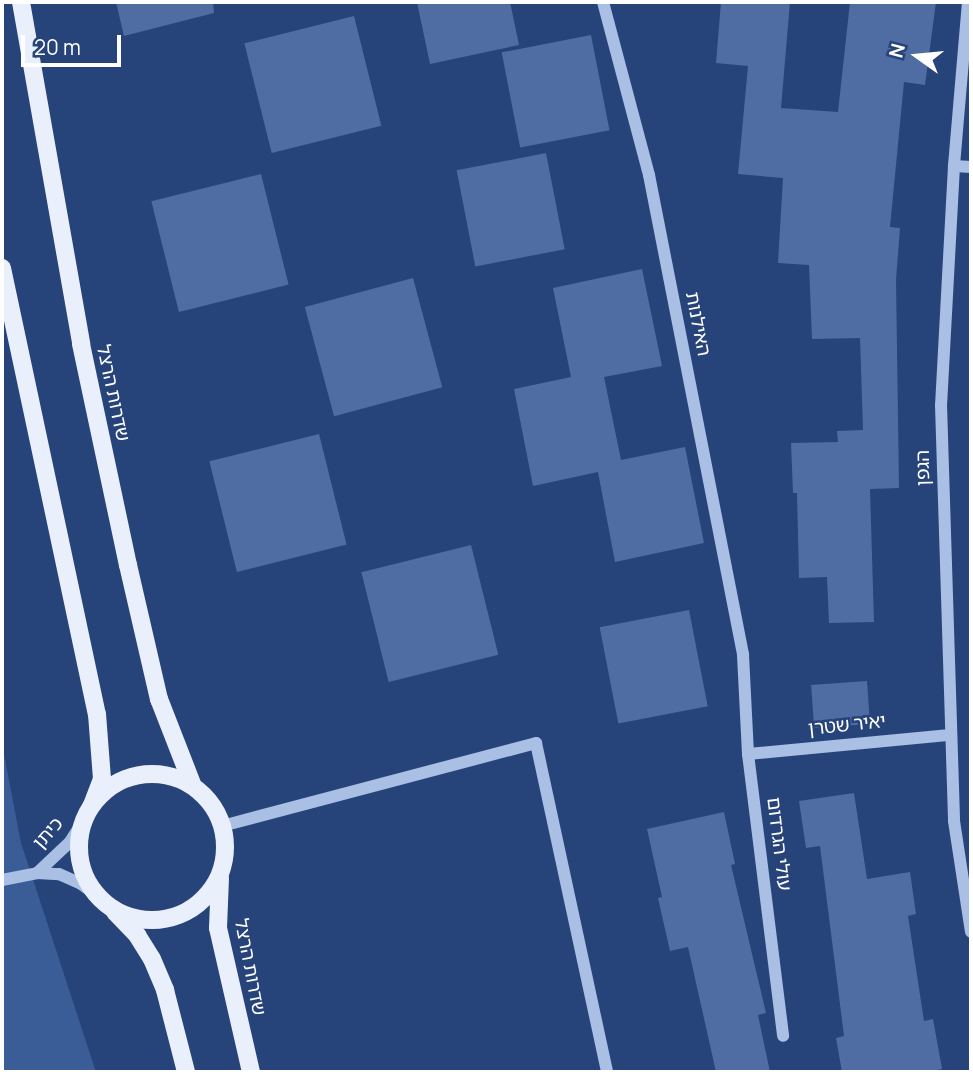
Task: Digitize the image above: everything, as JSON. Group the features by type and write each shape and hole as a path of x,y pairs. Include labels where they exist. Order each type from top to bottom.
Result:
{"main road":[{"name":"שדרות הרצל","path":"21,2 81,344 128,565 159,699 193,786"},
{"path":"2,268 97,714 102,779 79,837 80,859 86,879 104,902 137,935 152,959 165,990 186,1072"},
{"path":"89,810 108,788 139,775 172,776 193,786 211,803 222,826 225,847 222,868 212,889 196,905 176,916 153,920 130,917 104,902"},
{"name":"שדרות הרצל","path":"222,868 218,928 251,1072"}],"street":[{"name":"האילנות","path":"603,2 649,175 743,656"},
{"name":"הגפן","path":"968,2 954,166 941,405 954,821 971,932"},
{"path":"954,166 971,167"},
{"name":"עולי הגרדום","path":"743,656 748,754 783,1036"},
{"name":"יאיר שטרן","path":"748,754 950,734"},
{"path":"222,826 536,743 607,1072"},
{"name":"כיתן","path":"37,873 70,842 89,810"},
{"name":"כיתן","path":"2,880 37,873 59,874 81,884 104,902"}],"shaded area":[{"path":"2,744 21,843 96,1072 2,1072"}],"building":[{"path":"116,2 213,2 214,13 124,36"},
{"path":"417,2 510,2 519,45 430,64"},
{"path":"721,2 790,2 781,108 838,112 850,2 936,2 925,85 904,82 890,227 900,228 896,280 899,488 870,489 874,622 829,623 827,577 799,578 797,493 793,493 791,443 838,442 837,431 863,430 860,338 812,339 809,265 778,263 783,178 738,174 748,66 716,63"},
{"path":"354,16 381,126 272,153 244,43"},
{"path":"591,35 610,130 520,148 502,52"},
{"path":"546,153 565,249 475,267 457,170"},
{"path":"261,174 289,285 179,312 151,201"},
{"path":"642,269 662,366 604,377 621,460 685,447 704,543 615,562 598,472 533,486 514,389 571,377 553,288"},
{"path":"413,278 442,387 334,416 305,307"},
{"path":"319,434 347,545 237,572 209,461"},
{"path":"471,545 498,655 389,682 361,572"},
{"path":"689,610 708,706 618,724 600,627"},
{"path":"867,681 870,724 814,728 811,685"},
{"path":"854,793 867,879 910,872 916,914 908,916 924,1021 933,1019 942,1069 926,1072 842,1072 836,1038 844,1036 820,846 806,848 799,801"},
{"path":"724,812 735,864 731,865 766,1013 758,1015 770,1072 716,1072 688,947 670,951 658,898 662,897 647,829"}]}
